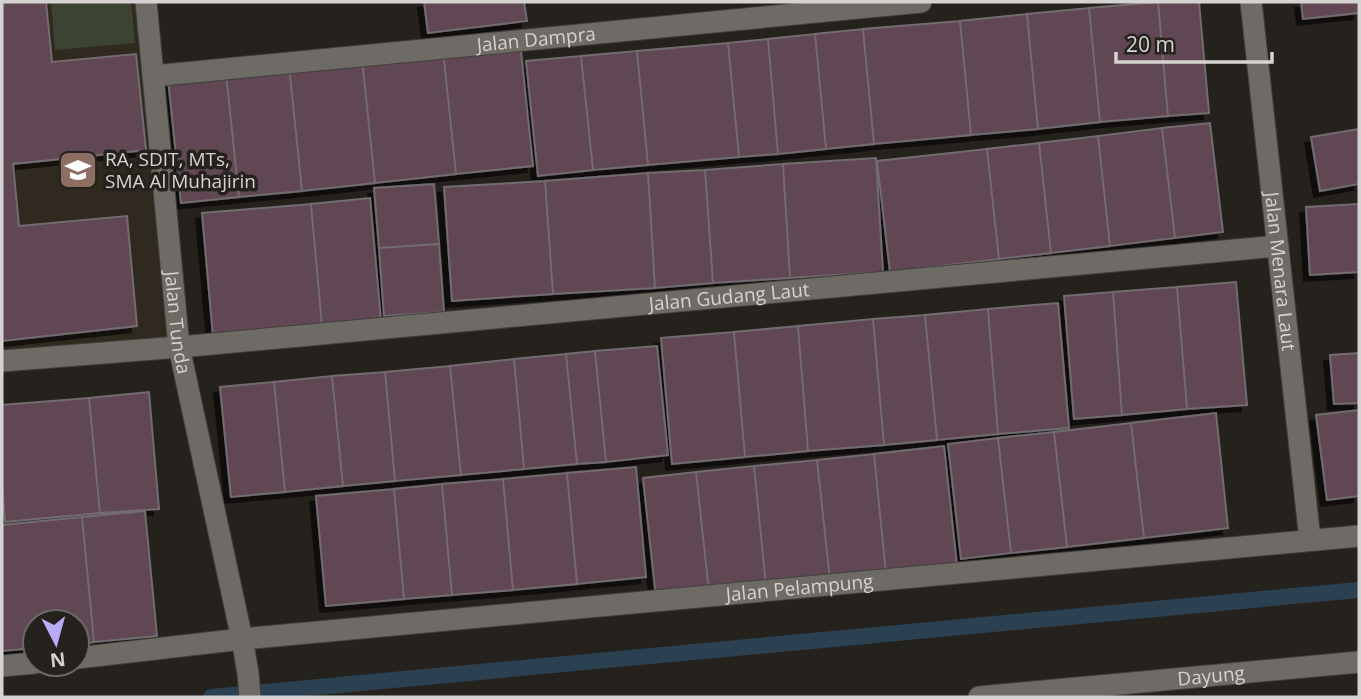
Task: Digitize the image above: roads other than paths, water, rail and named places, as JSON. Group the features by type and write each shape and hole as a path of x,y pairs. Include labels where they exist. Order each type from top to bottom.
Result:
{"street":[{"name":"Jalan Tunda","path":"146,2 178,347 242,639 250,697"},
{"name":"Jalan Dampra","path":"153,76 920,2"},
{"name":"Jalan Menara Laut","path":"1251,2 1310,540"},
{"name":"Jalan Gudang Laut","path":"2,361 1278,246"},
{"name":"Jalan Pelampung","path":"91,656 242,639 1359,536"},
{"name":"Dayung","path":"979,697 1359,662"},
{"path":"2,666 21,664"}],"waterway":[{"path":"211,697 1359,590"}],"place":[{"name":"RA, SDIT, MTs, SMA Al Muhajirin","path":"78,170"}]}
